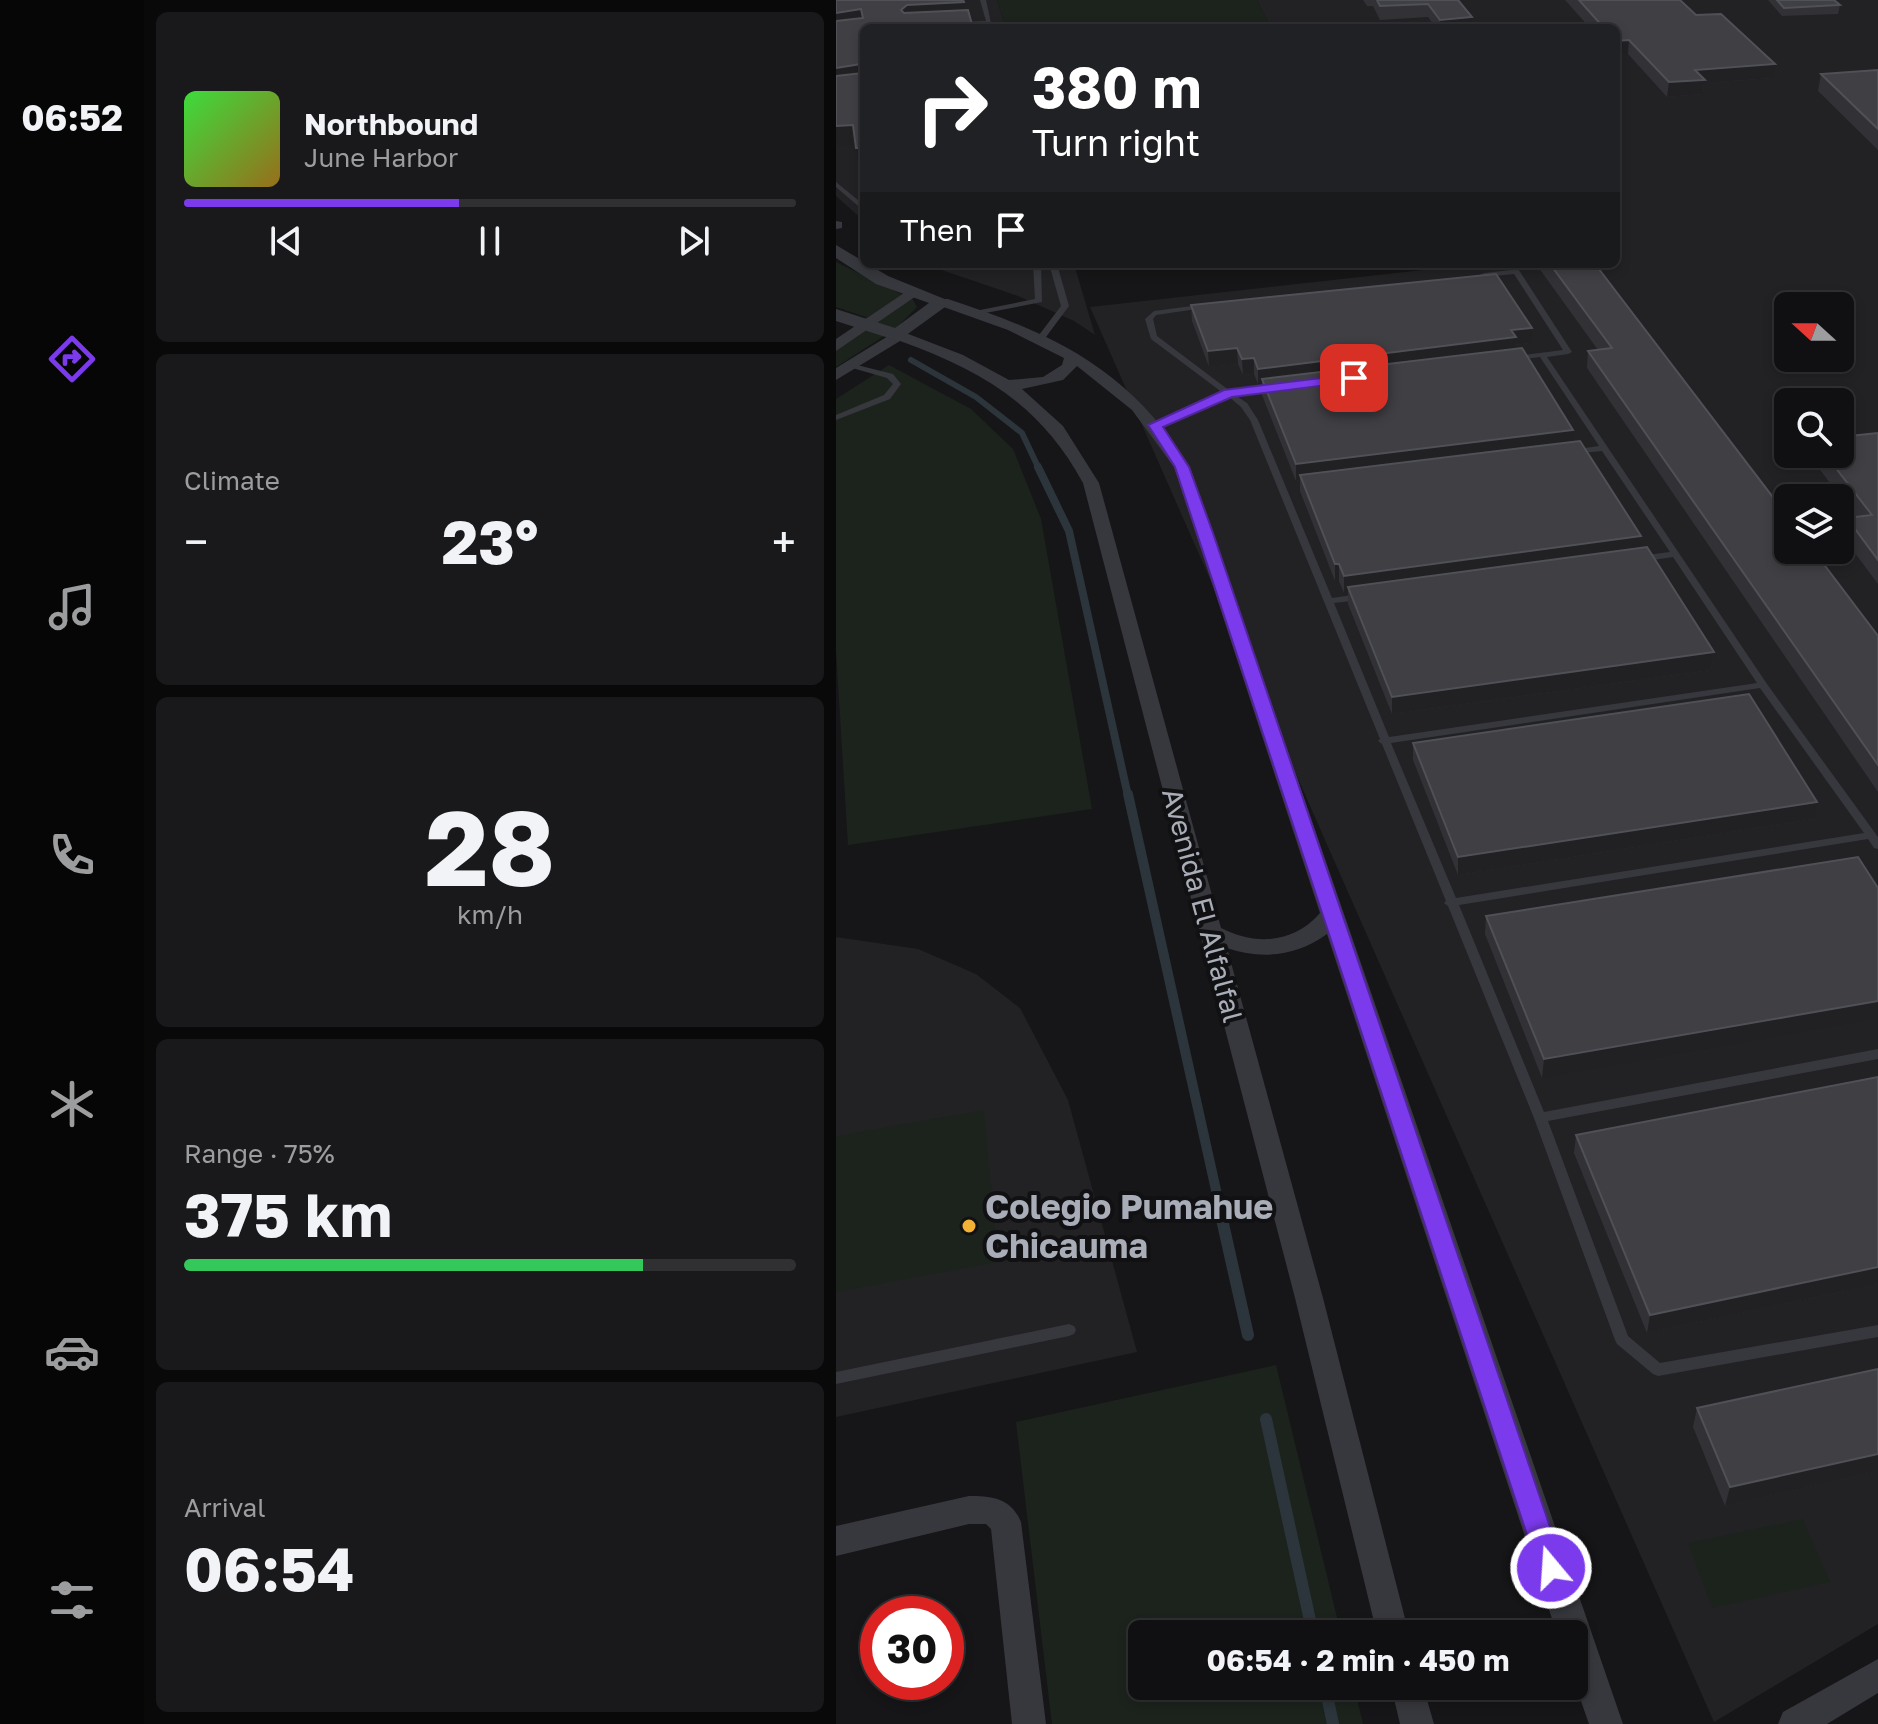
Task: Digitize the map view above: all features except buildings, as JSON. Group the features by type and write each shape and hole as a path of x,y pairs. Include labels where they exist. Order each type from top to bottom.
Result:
{"street":[{"path":"836,250 860,266"},
{"path":"862,268 874,276 1040,339 1072,356 1116,386 1155,425 1182,467 1567,1620"},
{"path":"836,346 915,292"},
{"path":"836,375 943,302"},
{"name":"Avenida El Alfalfal","path":"836,315 945,351 1008,385 1063,433 1091,483 1309,1298 1390,1620"},
{"path":"1008,385 1039,383 1057,376 1069,368 1072,356"},
{"path":"1209,931 1234,944 1282,947 1313,935 1332,914"},
{"path":"836,1541 969,1510 992,1510 1006,1522 1029,1724"},
{"path":"1795,1724 1878,1675"},
{"path":"1588,1677 1606,1724"},
{"path":"1411,1700 1417,1724"}],"lane":[{"path":"983,0 990,24"},
{"path":"836,184 860,205"},
{"path":"978,313 1039,300 1037,268"},
{"path":"1040,339 1065,306 1054,268"},
{"path":"1468,277 1513,268 1568,352 1511,359"},
{"path":"1214,305 1167,310 1149,319 1154,337 1229,393 1254,420 1540,1118 1622,1340 1658,1370 1878,1331"},
{"path":"1450,903 1874,840 1763,685 1542,355"},
{"path":"836,418 887,397 897,384 890,376 852,365"},
{"path":"1155,425 1229,393 1292,385"},
{"path":"1558,454 1604,448"},
{"path":"1281,488 1296,487"},
{"path":"1629,561 1676,554"},
{"path":"1329,601 1377,595"},
{"path":"1383,741 1763,685"},
{"path":"1540,1118 1878,1054"},
{"path":"836,1378 1069,1330"}],"shaded area":[{"path":"836,0 997,0 1005,24 860,24 860,217 836,196"},
{"path":"997,0 1257,0 1269,24 1005,24"},
{"path":"1257,0 1878,0 1878,1624 1714,1722 1090,307 1441,268 1620,268 1620,24 1269,24"},
{"path":"836,262 913,300 917,307 895,329 836,367 836,349 862,330 866,317 836,307"},
{"path":"936,268 1075,268 1095,335 1074,321 1018,296"},
{"path":"889,365 971,409 1013,449 1041,519 1092,809 848,845 836,650 836,399"},
{"name":"Colegio Pumahue Chicauma","path":"836,937 918,949 976,974 1020,1008 1068,1100 1137,1352 836,1417"},
{"path":"984,1110 998,1262 836,1292 836,1136"},
{"path":"1276,1365 1338,1620 1128,1620 1128,1700 1357,1700 1363,1724 1052,1724 1016,1422"},
{"path":"1803,1519 1830,1582 1712,1608 1688,1543"}],"waterway":[{"path":"911,360 976,397 1022,433 1039,469"},
{"path":"1038,467 1069,531 1128,796"},
{"path":"1128,794 1220,1208"},
{"path":"1219,1206 1248,1335"},
{"path":"1266,1419 1310,1620"},
{"path":"1328,1700 1333,1724"}],"place":[{"name":"Colegio Pumahue Chicauma","path":"969,1226"}],"route":[{"path":"1354,378 1229,393 1155,425 1182,467 1206,533 1551,1568"}]}
